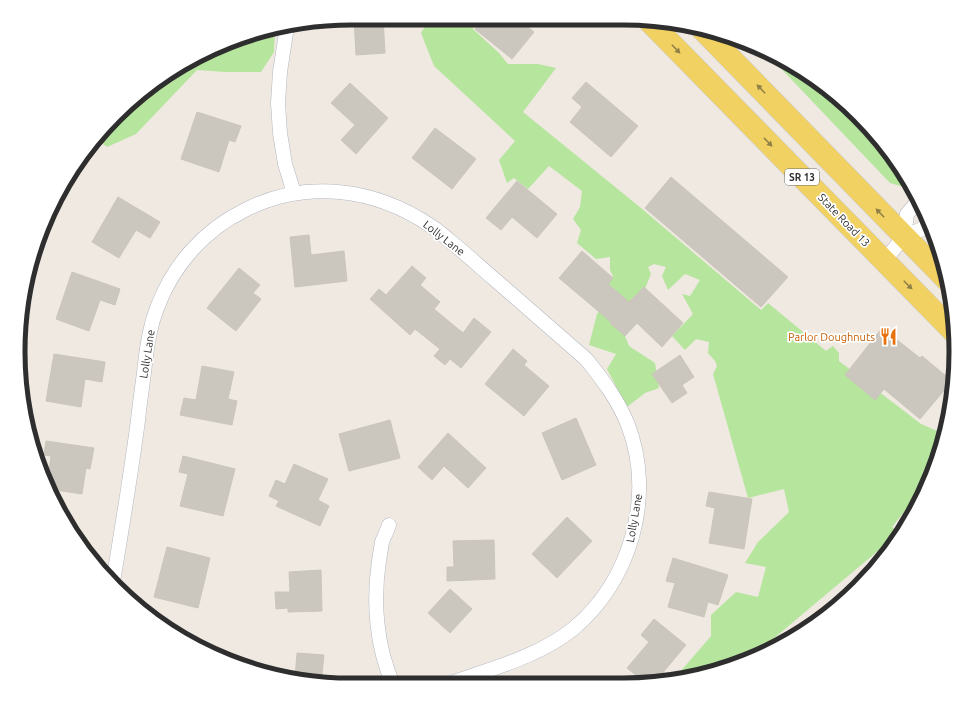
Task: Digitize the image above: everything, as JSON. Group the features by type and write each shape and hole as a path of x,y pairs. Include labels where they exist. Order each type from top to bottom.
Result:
{"main road":[{"name":"State Road 13","path":"654,27 948,325"},
{"name":"SR 13","path":"708,36 939,272"}],"street":[{"path":"286,31 280,72 278,103 280,133 285,164 294,193"},
{"name":"Lolly Lane","path":"114,575 134,452 148,336 156,309 165,289 180,264 211,231 237,214 264,201 294,193 310,191 342,192 374,198 404,210 432,226 586,359 603,379 614,396 628,426 635,452 639,478 638,501 633,535 615,578 603,597 589,614 554,642 522,658 465,678"},
{"path":"904,237 907,214 914,206"},
{"path":"884,261 904,237 922,229 924,227"},
{"path":"389,525 382,542 376,577 376,612 379,636 391,678"}],"green space":[{"path":"426,25 474,25 473,29 499,53 508,64 538,64 556,68 523,112 641,208 761,310 768,303 826,351 833,346 839,353 839,361 921,424 939,432 932,456 915,496 892,527 896,530 884,547 767,644 727,661 679,673 711,636 711,615 736,592 758,597 766,567 745,563 758,542 789,512 784,489 748,498 713,374 717,366 715,361 708,353 709,342 696,339 685,350 672,336 693,314 682,294 690,296 700,280 685,274 668,290 662,276 666,267 654,264 648,267 651,274 642,296 623,331 629,346 655,363 659,388 645,393 627,407 607,369 616,354 589,345 597,314 616,291 608,284 613,276 610,270 610,257 596,259 577,243 581,230 573,219 580,207 582,191 549,166 528,189 514,178 507,183 499,160 515,141 434,66 421,33"},
{"path":"275,34 274,52 261,72 197,70 136,134 107,147 101,142 106,136 136,106 170,80 207,59 227,50 247,42"},
{"path":"777,64 821,92 838,106 868,136 882,153 905,187 890,183"},
{"path":"32,282 33,289 27,317"}],"building":[{"path":"354,25 383,25 385,53 356,55"},
{"path":"478,25 526,25 534,32 512,59 475,29"},
{"path":"586,82 638,126 611,157 570,122 582,107 572,98"},
{"path":"350,83 388,118 356,154 341,140 355,125 331,103"},
{"path":"197,112 241,126 235,142 229,140 219,172 181,159"},
{"path":"435,128 476,159 452,189 412,158"},
{"path":"671,177 788,277 761,307 645,208"},
{"path":"517,181 557,214 537,238 512,217 501,230 486,218"},
{"path":"118,197 160,222 150,238 136,230 119,258 92,242"},
{"path":"309,235 311,255 344,251 347,281 295,287 290,237"},
{"path":"582,251 613,278 608,284 629,302 644,287 683,323 662,347 637,323 625,336 610,323 611,322 559,278"},
{"path":"412,266 426,278 420,285 440,302 434,309 463,333 474,318 491,332 461,368 450,359 445,365 434,356 440,349 415,329 410,335 370,299 379,289 386,295"},
{"path":"239,268 260,285 253,293 261,299 236,331 207,308"},
{"path":"72,272 120,289 115,305 100,300 89,331 56,319"},
{"path":"882,328 920,358 922,356 948,377 947,387 920,419 884,389 875,400 845,375"},
{"path":"513,349 527,361 524,365 549,386 524,416 485,384"},
{"path":"54,354 105,362 102,382 85,379 81,407 46,401"},
{"path":"680,355 694,377 682,385 687,393 672,403 652,374"},
{"path":"202,366 234,372 228,399 237,401 232,425 180,415 184,398 196,400"},
{"path":"576,418 596,465 562,480 542,433"},
{"path":"390,420 400,458 349,471 339,434"},
{"path":"448,433 486,468 468,488 444,466 432,480 418,467"},
{"path":"46,441 94,448 90,469 86,468 82,494 56,490 49,473 51,456 44,455"},
{"path":"183,456 235,469 223,516 180,506 188,474 179,472"},
{"path":"294,464 328,479 318,500 329,506 320,526 276,506 279,501 269,496 276,480 285,484"},
{"path":"709,492 752,499 744,549 709,543 715,508 706,506"},
{"path":"567,517 592,541 557,578 532,554"},
{"path":"494,540 495,579 447,581 447,567 454,567 453,541"},
{"path":"167,547 210,558 198,608 154,597"},
{"path":"673,558 728,575 718,605 708,602 704,617 668,607 675,583 666,581"},
{"path":"321,570 322,611 288,612 288,608 276,609 275,592 290,592 289,572"},
{"path":"450,589 472,609 450,633 428,613"},
{"path":"654,619 686,645 661,675 638,677 627,668 649,642 641,635"},
{"path":"297,653 324,655 322,676 295,673"}],"place":[{"name":"Parlor Doughnuts","path":"888,337"}]}
